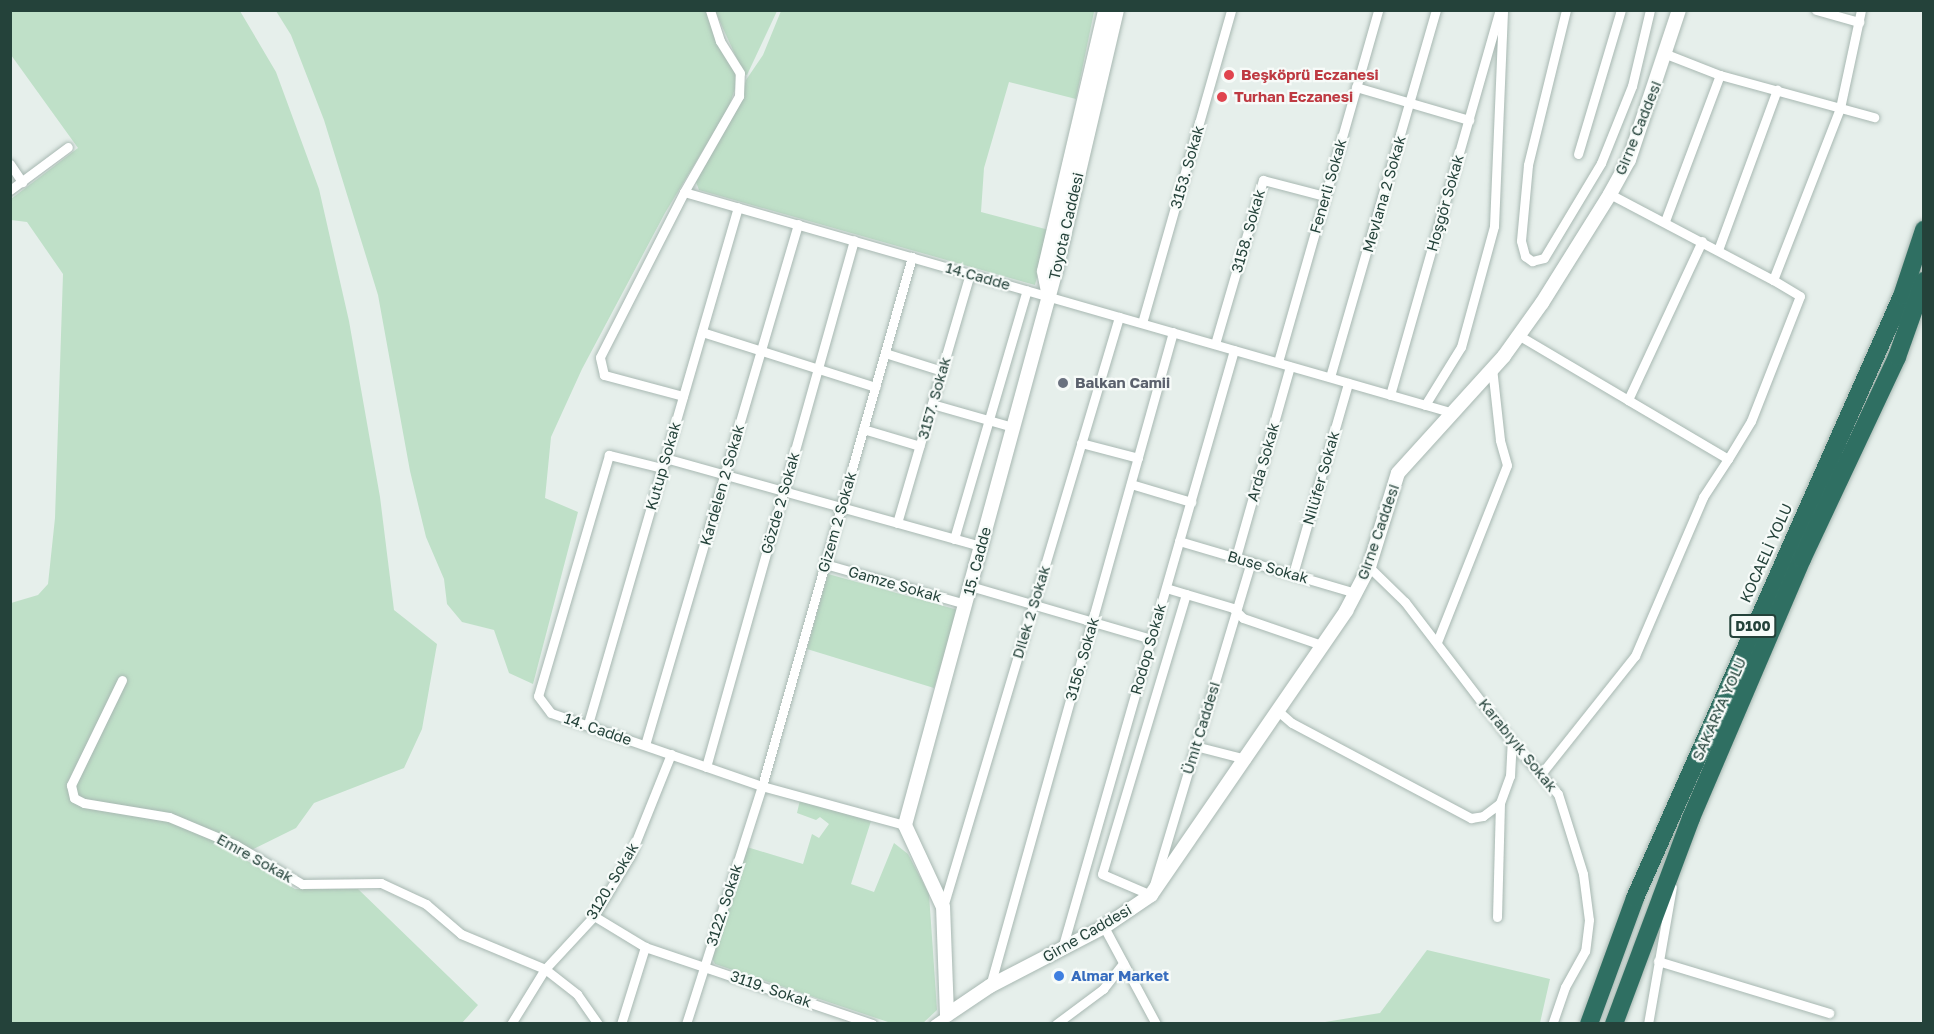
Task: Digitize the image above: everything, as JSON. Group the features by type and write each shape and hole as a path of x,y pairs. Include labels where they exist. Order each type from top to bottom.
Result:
{"highway":[{"name":"KOCAELİ YOLU","path":"1588,1023 1635,898 1902,296 1923,230"},
{"name":"SAKARYA YOLU","path":"1614,1023 1678,850 1802,559 1897,357 1923,280"}],"street":[{"path":"683,396 604,375 600,357 684,192 739,96 740,73 720,41 710,10"},
{"name":"Toyota Caddesi","path":"1049,297 1044,271 1105,10"},
{"name":"Toyota Caddesi","path":"1049,297 1116,10"},
{"name":"3153. Sokak","path":"1142,323 1231,10"},
{"name":"Fenerli Sokak","path":"1278,362 1378,10"},
{"name":"Mevlana 2 Sokak","path":"1330,377 1436,10"},
{"path":"1425,405 1464,338 1494,226 1501,10"},
{"name":"Hoşgör Sokak","path":"1390,394 1501,10"},
{"path":"1566,10 1528,165 1521,241 1525,256 1532,261 1544,258 1601,163 1632,86 1650,10"},
{"path":"1578,154 1621,10"},
{"name":"Girne Caddesi","path":"934,1023 990,987 1104,927 1151,895 1246,759 1356,593 1369,567 1398,473 1450,412 1492,369 1518,335 1610,194 1629,160 1679,10"},
{"path":"1816,10 1859,22"},
{"path":"1773,280 1840,108 1861,10"},
{"path":"1666,54 1720,75 1874,117"},
{"path":"1665,221 1720,75"},
{"path":"1356,87 1469,120"},
{"path":"1718,250 1777,90"},
{"path":"10,190 68,147"},
{"path":"10,164 22,182"},
{"name":"3158. Sokak","path":"1215,344 1263,180 1325,196"},
{"name":"14.Cadde","path":"684,192 1450,412"},
{"path":"1541,774 1635,656 1703,497 1751,421 1800,296 1665,221 1610,194"},
{"name":"Kutup Sokak","path":"588,724 738,207"},
{"name":"Kardelen 2 Sokak","path":"645,745 798,224"},
{"name":"Gözde 2 Sokak","path":"706,766 854,240"},
{"path":"1628,400 1702,241"},
{"name":"Gizem 2 Sokak","path":"762,786 912,257"},
{"name":"3157. Sokak","path":"897,523 970,274"},
{"path":"954,539 1027,290"},
{"name":"15. Cadde","path":"904,825 1049,297"},
{"name":"Dilek 2 Sokak","path":"943,907 1119,317"},
{"path":"702,332 875,387"},
{"name":"3156. Sokak","path":"990,987 1173,332"},
{"path":"1518,335 1728,459"},
{"name":"Rodop Sokak","path":"1062,949 1234,350"},
{"path":"885,353 942,371"},
{"name":"Arda Sokak","path":"1236,557 1290,366"},
{"path":"1437,642 1507,465 1500,440 1492,369"},
{"name":"Nilüfer Sokak","path":"1293,574 1348,382"},
{"path":"932,404 1013,427"},
{"path":"863,429 920,446"},
{"path":"1081,443 1138,458"},
{"name":"14. Cadde","path":"662,468 609,455 538,696 551,713 762,786 904,825"},
{"path":"665,458 981,546"},
{"path":"1131,484 1191,502"},
{"name":"Buse Sokak","path":"1179,541 1356,593"},
{"name":"Ümit Caddesi","path":"1151,895 1251,562"},
{"name":"Gamze Sokak","path":"825,564 965,604"},
{"name":"Karabıyık Sokak","path":"1369,567 1405,602 1512,742 1558,794 1583,874 1589,920 1585,951 1564,987 1552,1023"},
{"path":"970,586 1151,639"},
{"path":"1166,588 1233,608 1235,613 1322,645"},
{"path":"1151,895 1102,874 1186,594"},
{"name":"Emre Sokak","path":"122,680 71,785 74,798 84,803 130,808 169,817 236,845 302,884 381,883 426,904 461,934 545,969 577,994 598,1023"},
{"path":"1278,711 1292,723 1471,818 1483,816 1500,803"},
{"path":"1497,917 1500,803 1510,776 1512,742"},
{"path":"1195,746 1246,759"},
{"name":"3120. Sokak","path":"511,1023 545,969 594,916 630,856 671,754"},
{"name":"3122. Sokak","path":"686,1023 762,786"},
{"path":"904,825 943,907 947,1015"},
{"path":"1648,1023 1678,850"},
{"name":"3119. Sokak","path":"594,916 645,947 872,1023"},
{"path":"1104,927 1156,1023"},
{"path":"621,1023 645,947"},
{"path":"1658,961 1830,1014"},
{"path":"1056,1023 1103,989 1123,963"}],"green space":[{"path":"11,11 240,11 276,72 319,189 349,321 380,497 394,610 437,644 422,729 404,768 314,803 296,828 239,856 295,889 358,889 478,1005 462,1023 11,1023 11,603 38,595 48,584 55,518 63,274 27,222 11,220 11,199 78,148 11,55"},
{"path":"276,11 706,11 738,80 728,109 665,213 582,369 551,437 545,498 578,512 533,684 509,673 494,630 462,622 447,604 444,579 426,537 410,471 378,295 324,120 291,35"},
{"path":"715,11 777,11 747,75 744,74"},
{"path":"781,11 1094,12 1076,99 1009,82 984,168 981,212 1049,230 1035,285 699,190 696,182 737,109 746,80 763,55"},
{"path":"828,574 958,610 934,688 807,649"},
{"path":"800,800 871,821 851,884 874,892 894,843 908,854 929,894 937,1010 923,1023 891,1023 715,964 712,958 747,847 803,864 812,834 819,838 829,824 820,817 816,820 797,813"},
{"path":"1427,950 1550,979 1540,1023 1319,1023 1380,1013"}],"place":[{"name":"Beşköprü Eczanesi","path":"1229,75"},
{"name":"Turhan Eczanesi","path":"1222,97"},
{"name":"Balkan Camii","path":"1063,383"},
{"name":"Almar Market","path":"1059,976"}]}
